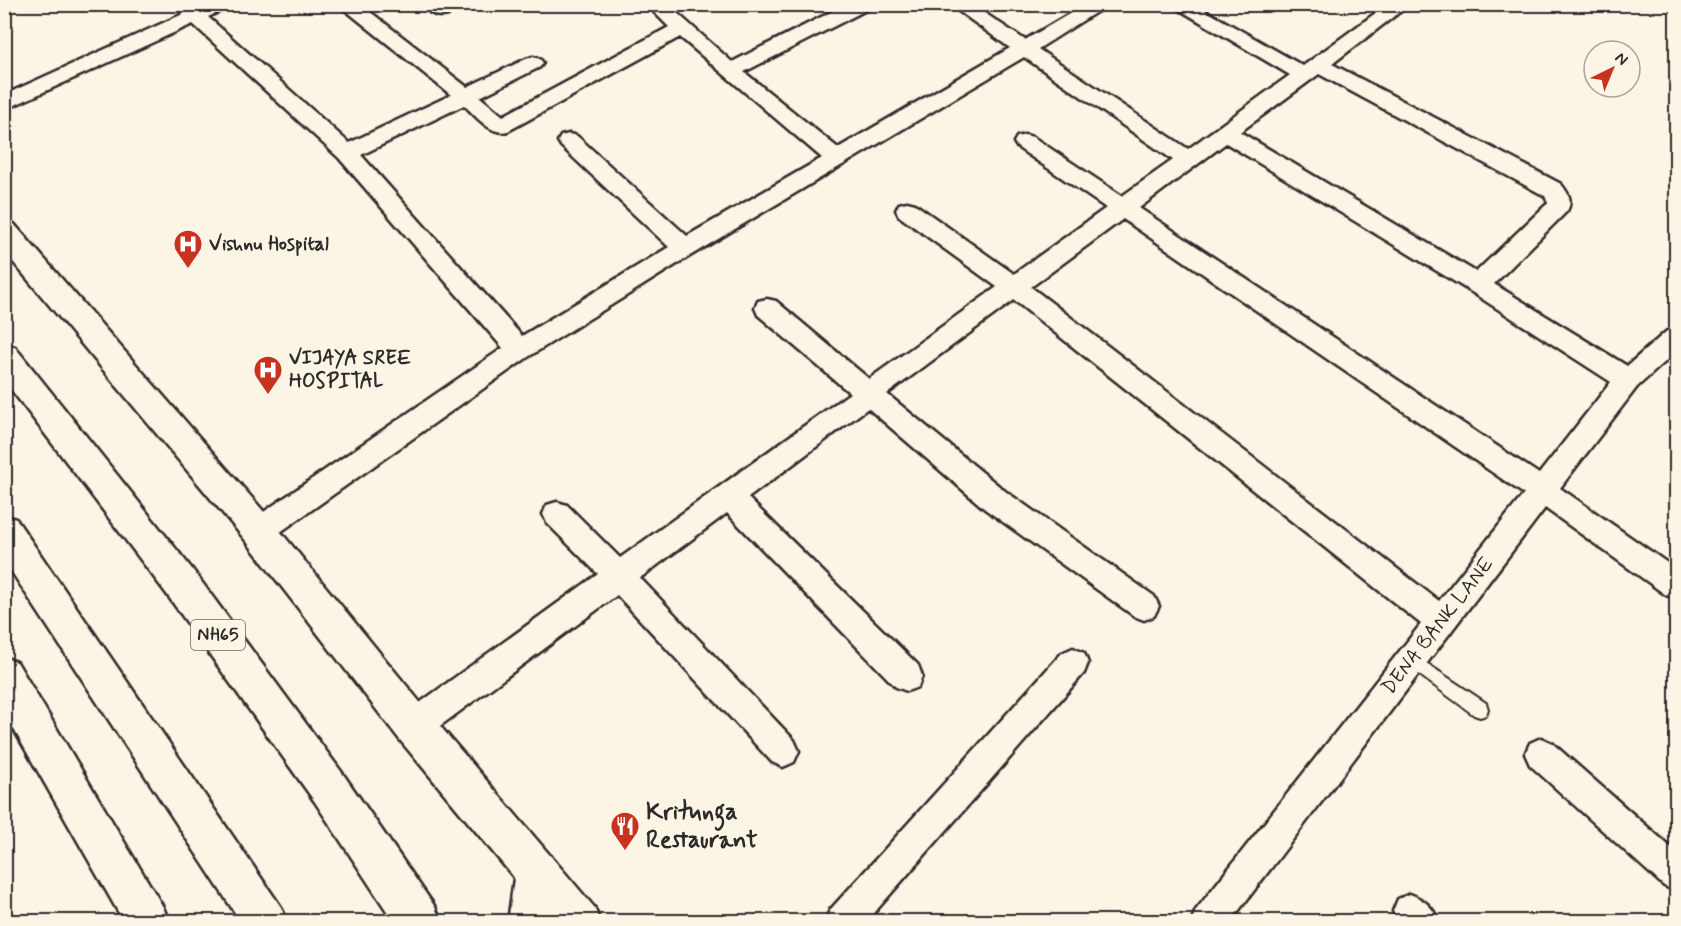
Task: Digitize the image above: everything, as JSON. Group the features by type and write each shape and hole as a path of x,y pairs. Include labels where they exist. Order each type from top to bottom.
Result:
{"main road":[{"path":"4,231 259,531 414,726 579,921"},
{"name":"NH65","path":"4,356 186,590 420,921"},
{"path":"4,530 266,921"},
{"path":"4,675 148,921"},
{"path":"529,921 536,871"}],"street":[{"path":"4,103 189,10 220,4"},
{"path":"347,4 501,126 680,29"},
{"path":"654,4 680,29 837,159"},
{"path":"730,71 863,4"},
{"path":"958,4 1189,160"},
{"path":"259,531 519,351 685,248 1100,4"},
{"path":"1179,4 1553,190 1559,197 1559,205 1478,285"},
{"path":"414,726 1401,4"},
{"path":"189,10 347,153 519,351"},
{"path":"347,153 533,63"},
{"path":"1225,133 1478,285 1628,380"},
{"path":"569,141 685,248"},
{"path":"1025,142 1542,491 1677,585"},
{"path":"907,210 1014,287 1441,621"},
{"path":"767,308 995,501 1144,606"},
{"name":"DENA BANK LANE","path":"1208,921 1628,380 1677,338"},
{"path":"728,496 907,676"},
{"path":"557,514 619,576 783,751"},
{"path":"842,921 1072,663"},
{"path":"1541,754 1677,874"}],"lane":[{"path":"1411,660 1480,709"}],"place":[{"name":"Vishnu Hospital","path":"188,270"},
{"name":"VIJAYA SREE HOSPITAL","path":"268,396"},
{"name":"Kritunga Restaurant","path":"625,852"}]}
